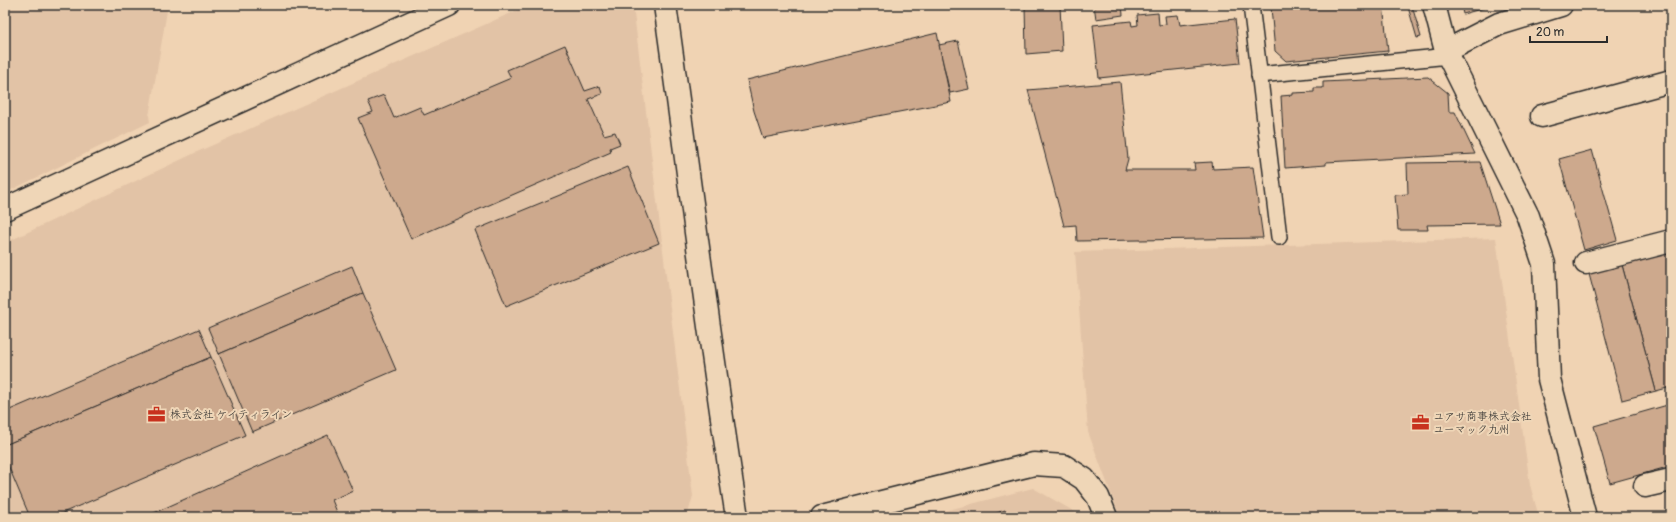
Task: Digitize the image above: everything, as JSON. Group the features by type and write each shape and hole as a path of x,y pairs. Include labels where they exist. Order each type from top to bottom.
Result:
{"street":[{"path":"5,209 449,5"},
{"path":"665,5 697,226 718,397 737,517"},
{"path":"1434,5 1448,53 1528,216 1544,264 1549,378 1585,517"},
{"path":"1448,53 1499,24 1561,5"},
{"path":"1542,116 1671,81"},
{"path":"1586,263 1671,241"},
{"path":"822,517 1034,464 1064,466 1084,479 1098,497 1106,517"},
{"path":"1645,486 1671,480"}],"lane":[{"path":"1250,5 1279,237"},
{"path":"1259,75 1448,53"}],"shaded area":[{"path":"5,5 168,5 149,116 150,122 5,193"},
{"path":"529,5 633,5 693,496 687,517 5,517 5,243 197,152"},
{"path":"1496,238 1530,485 1539,517 1120,517 1088,432 1075,252"},
{"path":"1033,488 1077,513 1079,517 922,517"}],"building":[{"path":"1025,5 1060,5 1062,51 1026,54"},
{"path":"1094,5 1122,5 1123,15 1096,19"},
{"path":"1302,5 1383,5 1388,51 1286,61 1275,51 1271,8"},
{"path":"1461,5 1495,5 1463,14"},
{"path":"1412,6 1421,37 1417,38 1408,7"},
{"path":"1158,13 1159,25 1166,24 1165,16 1178,15 1180,25 1235,19 1240,63 1099,78 1093,25 1131,21 1132,26 1138,25 1137,15"},
{"path":"937,33 951,102 763,138 754,111 747,80"},
{"path":"958,41 969,89 950,93 939,45"},
{"path":"565,45 585,91 600,86 602,94 588,99 604,135 615,132 620,144 610,148 611,152 411,239 358,118 373,112 368,101 384,95 394,118 420,107 424,115 511,78 507,70"},
{"path":"1428,77 1448,93 1449,112 1455,112 1475,154 1326,162 1326,165 1285,168 1281,96 1293,95 1293,93 1314,92 1314,88 1323,88 1323,82"},
{"path":"1120,82 1128,159 1125,170 1195,170 1194,163 1212,162 1213,169 1253,167 1263,238 1077,241 1076,225 1064,226 1028,90"},
{"path":"1592,150 1617,240 1584,250 1559,159"},
{"path":"1480,162 1500,224 1427,225 1428,230 1398,230 1395,195 1408,194 1407,163"},
{"path":"628,167 659,243 506,306 475,230"},
{"path":"1671,252 1671,387 1656,391 1622,265"},
{"path":"1622,265 1656,391 1622,400 1589,274"},
{"path":"352,266 363,293 219,354 208,328"},
{"path":"363,293 396,370 252,432 219,354"},
{"path":"199,329 211,357 5,445 5,412"},
{"path":"211,357 245,435 53,517 30,517 5,458 5,445"},
{"path":"1671,404 1671,466 1610,483 1594,426"},
{"path":"328,435 353,491 332,500 339,517 145,517"},
{"path":"1005,510 1007,517 986,517"},
{"path":"965,511 967,517 949,517"}],"place":[{"name":"株式会社 ケイティライン","path":"157,414"},
{"name":"ユアサ商事株式会社 ユーマック九州","path":"1420,422"}]}
